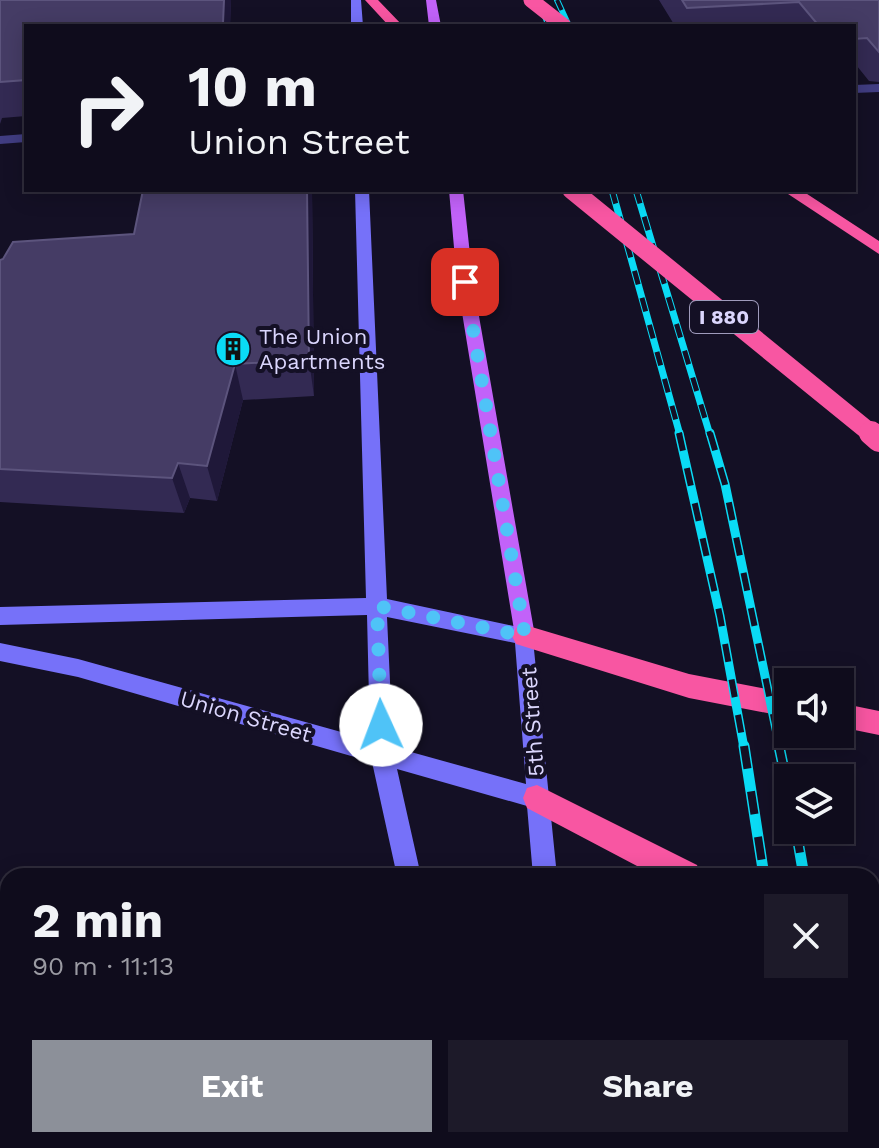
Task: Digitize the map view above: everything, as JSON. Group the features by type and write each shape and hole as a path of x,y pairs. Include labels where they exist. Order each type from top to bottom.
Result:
{"highway":[{"path":"371,0 394,24"},
{"path":"531,0 561,24"},
{"name":"I 880","path":"574,192 879,440"},
{"path":"793,192 879,249"},
{"path":"525,636 689,686 774,702"},
{"path":"854,718 879,723"},
{"path":"537,798 671,868"}],"main road":[{"path":"356,0 357,24"},
{"path":"431,0 435,24"},
{"path":"362,192 382,755 407,868"},
{"name":"5th Street","path":"456,192 465,282 525,636 544,868"},
{"path":"0,616 377,606 525,636"},
{"name":"Union Street","path":"0,652 78,668 537,798"}],"street":[{"path":"856,89 879,88"},
{"path":"0,140 24,138"}],"building":[{"path":"0,0 224,0 223,23 24,24 24,80 0,82"},
{"path":"682,0 879,0 879,52 867,38 856,39 856,24 817,24 799,2 687,8"},
{"path":"143,192 307,192 309,360 235,364 207,466 178,463 172,478 0,469 0,260 13,242 134,234"}],"railway":[{"path":"538,0 548,24"},
{"path":"557,0 568,24"},
{"path":"613,192 680,435"},
{"path":"637,192 710,435"},
{"path":"679,433 720,616 744,748"},
{"path":"710,433 725,484 774,719"},
{"path":"744,746 763,868"},
{"path":"779,748 783,764"},
{"path":"798,844 803,868"}],"place":[{"name":"The Union Apartments","path":"233,349"}],"route":[{"path":"381,725 377,606 525,636 465,282"}]}
